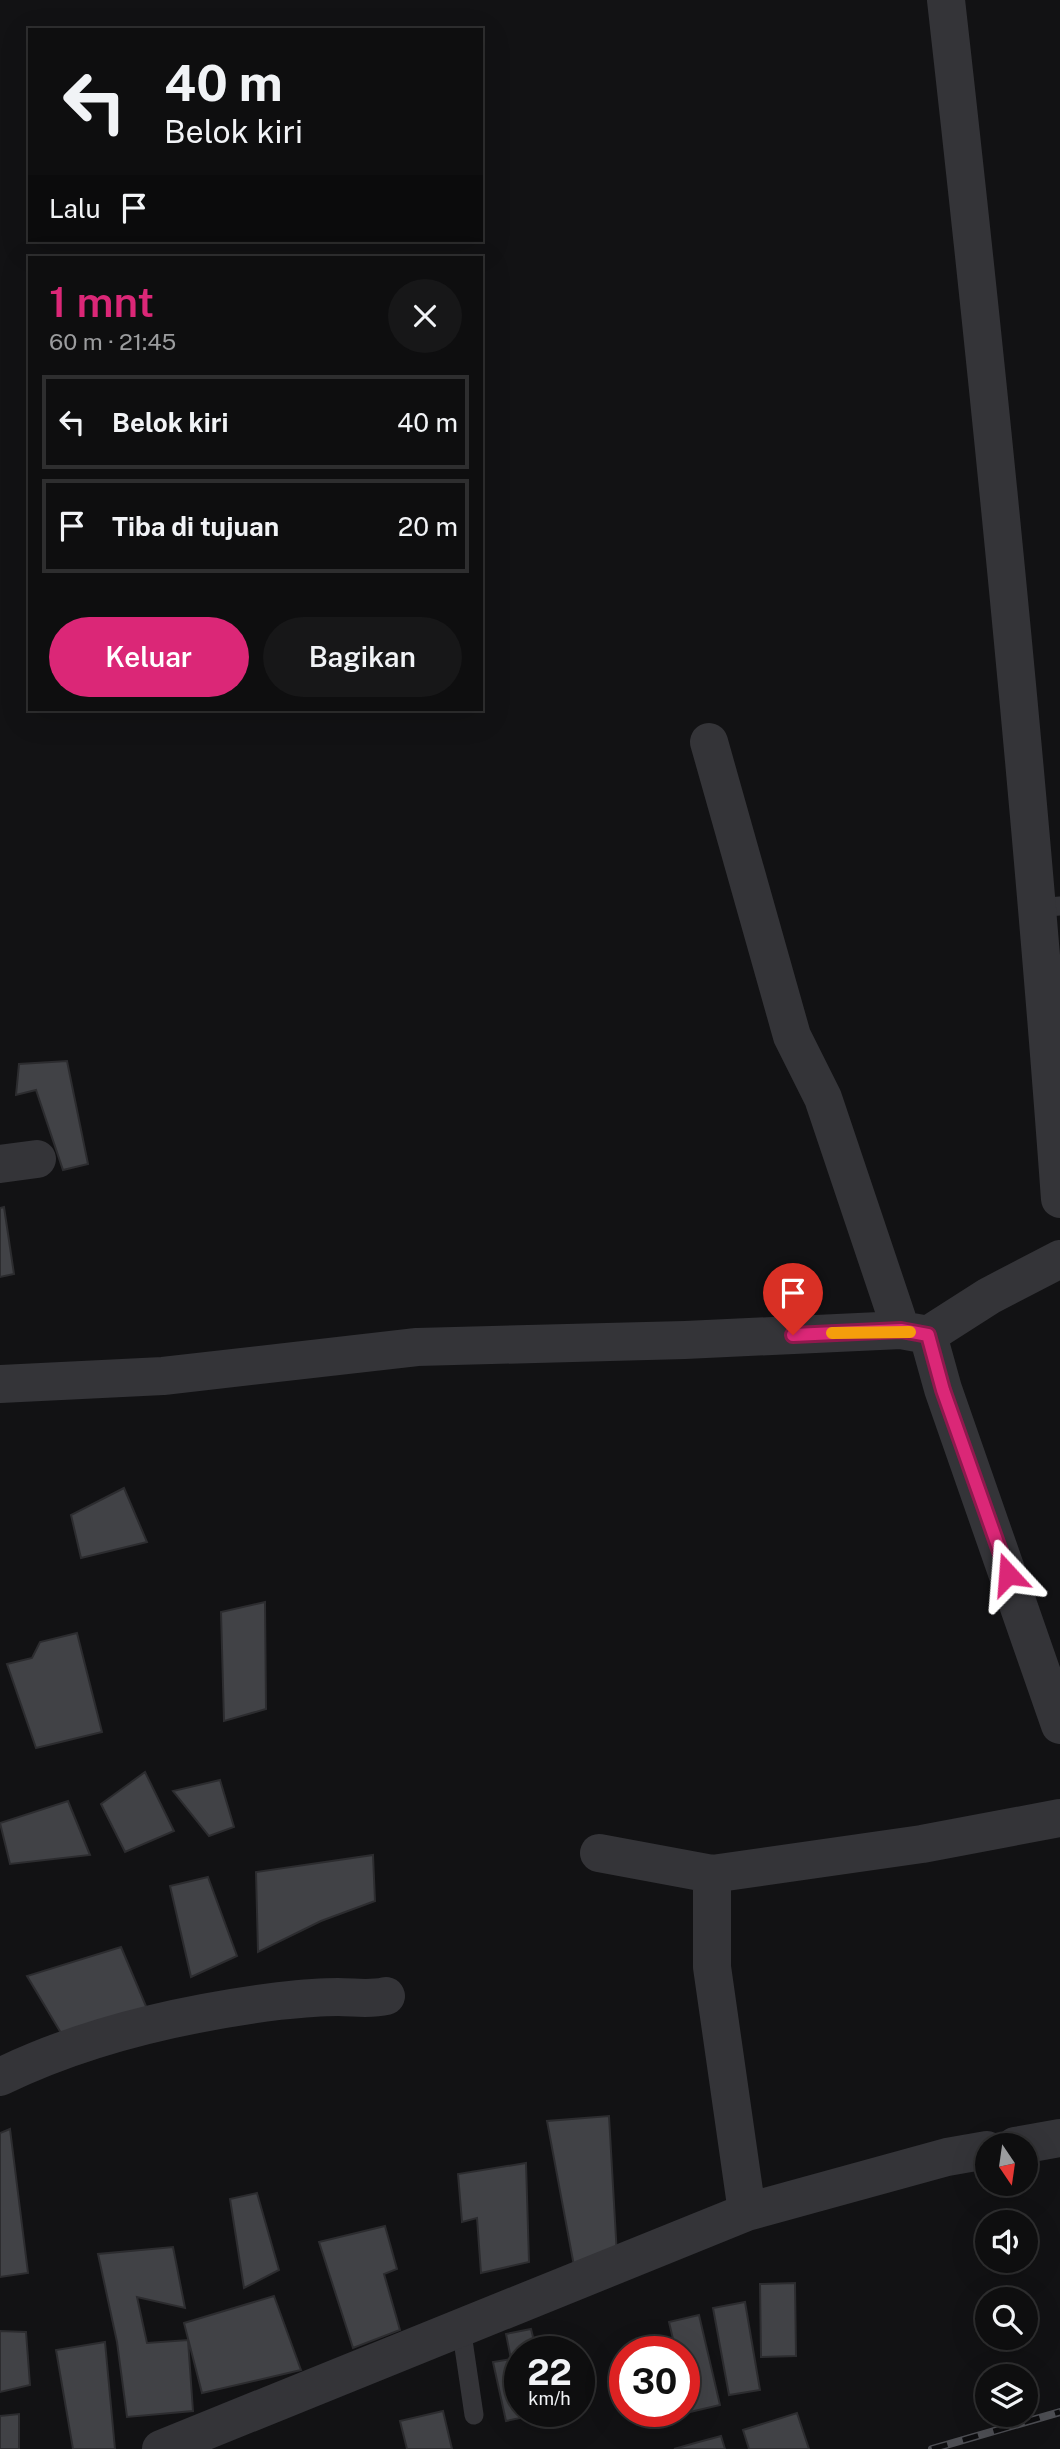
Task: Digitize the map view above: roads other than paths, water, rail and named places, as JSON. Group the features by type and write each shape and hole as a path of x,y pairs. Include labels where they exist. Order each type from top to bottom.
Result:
{"street":[{"path":"946,0 1015,646 1049,907 1060,1199"},
{"path":"709,742 792,1036 823,1098 915,1332 943,1390 1060,1726"},
{"path":"0,1384 163,1376 417,1347 915,1332 1060,1259"},
{"path":"599,1853 712,1874 922,1844 1060,1818"},
{"path":"712,1874 712,1967 747,2212"},
{"path":"0,2077 33,2061 75,2046 177,2019 279,2001 339,1997 371,1999 386,1996"},
{"path":"1038,2142 1060,2138"},
{"path":"161,2449 747,2212 947,2157 975,2152"}],"lane":[{"path":"461,2327 474,2415"}],"railway":[{"path":"932,2449 1060,2412"}]}
